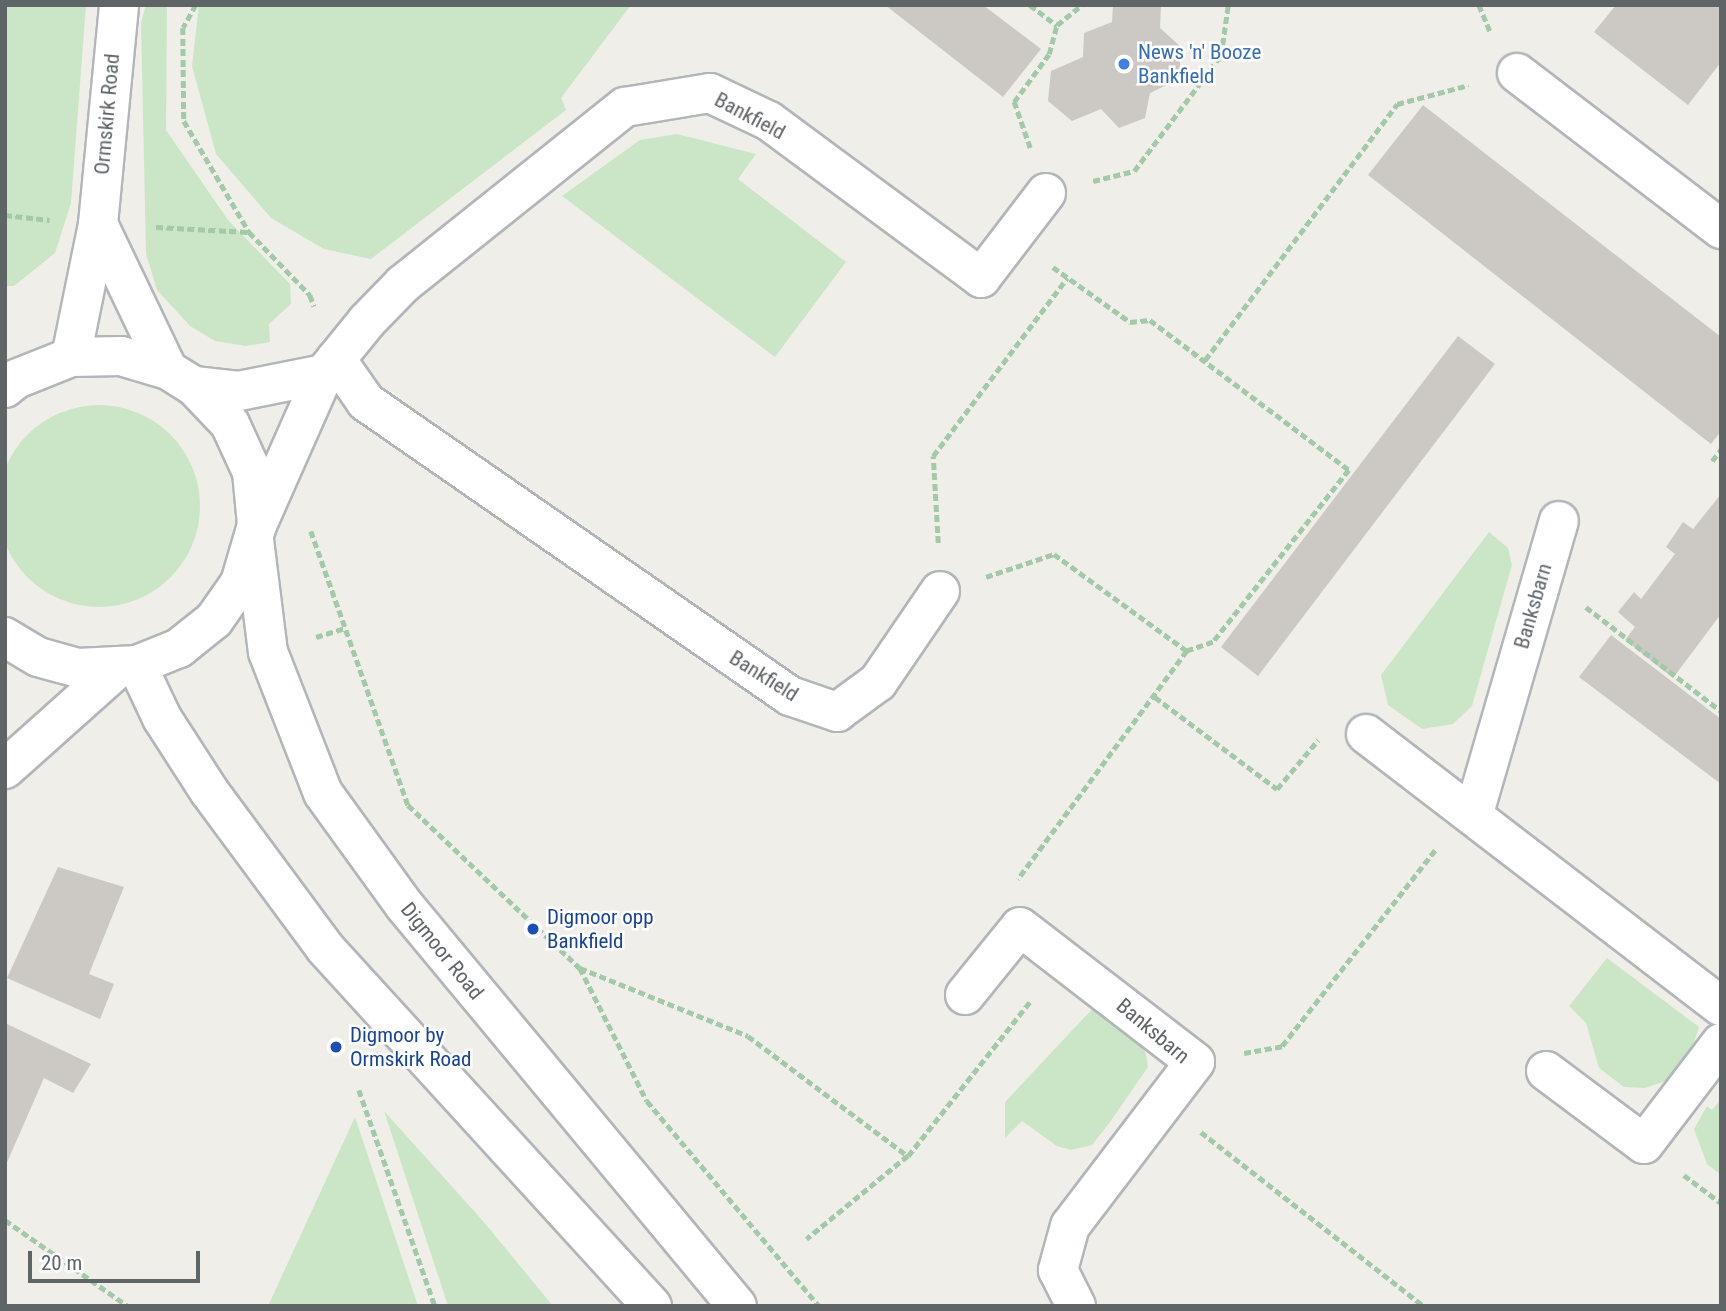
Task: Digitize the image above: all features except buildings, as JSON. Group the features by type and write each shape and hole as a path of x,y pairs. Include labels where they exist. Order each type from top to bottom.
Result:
{"street":[{"name":"Ormskirk Road","path":"63,359 98,224 119,5"},
{"path":"1517,73 1721,229"},
{"name":"Bankfield","path":"127,666 178,648 214,620 240,583 256,532 330,367 403,284 625,107 710,93 769,121 981,278 1046,192"},
{"path":"98,224 181,378"},
{"path":"5,351 63,359 121,356 181,378 239,391 330,367"},
{"path":"5,388 63,359"},
{"name":"Bankfield","path":"330,367 366,402 790,696 837,712 878,682 940,592"},
{"name":"Digmoor Road","path":"181,378 230,424 247,460 268,652 324,793 404,905 737,1306"},
{"name":"Banksbarn","path":"1474,813 1541,572 1559,521"},
{"path":"5,637 38,657 64,664 127,666"},
{"path":"5,769 127,666"},
{"path":"127,666 209,791 325,948 652,1306"},
{"path":"1366,734 1474,813 1721,1006"},
{"path":"965,995 1020,927"},
{"name":"Banksbarn","path":"1020,927 1195,1062 1070,1226 1058,1270 1076,1306"},
{"path":"1546,1071 1644,1144 1721,1043"}],"path":[{"path":"196,5 183,28 184,121 249,232 310,295 330,367"},
{"path":"1030,5 1057,25"},
{"path":"1082,5 1057,25 1049,54 1014,102 1046,192 1134,171 1221,55 1228,5"},
{"path":"1205,360 1397,104 1517,73"},
{"path":"1012,238 1130,322 1150,320 1349,470 1213,642 1187,651 1014,885 1020,927"},
{"path":"1067,278 933,456 940,592 1054,554 1187,651"},
{"path":"1712,461 1721,449"},
{"path":"307,520 408,805 580,968 647,1101 819,1306"},
{"path":"1541,572 1721,711"},
{"path":"1155,697 1277,789 1323,734 1366,734"},
{"path":"1195,1062 1282,1046 1437,848 1474,813"},
{"path":"807,1239 908,1156 1064,959"},
{"path":"580,968 748,1036 908,1156"},
{"path":"359,1090 435,1306"},
{"path":"1164,1103 1424,1306"},
{"path":"5,1220 128,1306"}],"green space":[{"path":"5,5 86,5 71,203 55,253 14,286 5,286"},
{"path":"146,5 167,5 166,130 228,220 290,284 291,304 269,324 270,342 246,346 215,341 190,326 157,290 146,254 141,23"},
{"path":"199,5 631,5 561,98 566,110 371,259 324,249 271,218 216,154 192,66"},
{"path":"677,134 756,154 738,179 846,262 775,357 562,196 640,140"},
{"path":"99,405 138,413 155,422 170,435 183,450 192,467 200,506 192,545 183,562 170,577 155,590 138,599 99,607 60,599 43,590 28,577 15,562 6,545 -2,506 6,467 15,450 28,435 43,422 60,413"},
{"path":"1489,532 1508,548 1512,565 1472,706 1453,724 1422,729 1388,705 1381,675"},
{"path":"1607,958 1699,1027 1691,1051 1666,1081 1645,1088 1624,1087 1599,1068 1586,1023 1569,1006"},
{"path":"1095,1006 1139,1038 1148,1067 1092,1145 1071,1150 1057,1146 1022,1121 1005,1138 1005,1102"},
{"path":"1721,1099 1721,1175 1707,1164 1694,1129 1707,1106 1712,1110"},
{"path":"384,1111 483,1221 553,1306 448,1306"},
{"path":"355,1117 418,1306 268,1306"}],"place":[{"name":"News 'n' Booze Bankfield","path":"1124,64"},
{"name":"Digmoor opp Bankfield","path":"533,929"},
{"name":"Digmoor by Ormskirk Road","path":"336,1047"}]}
